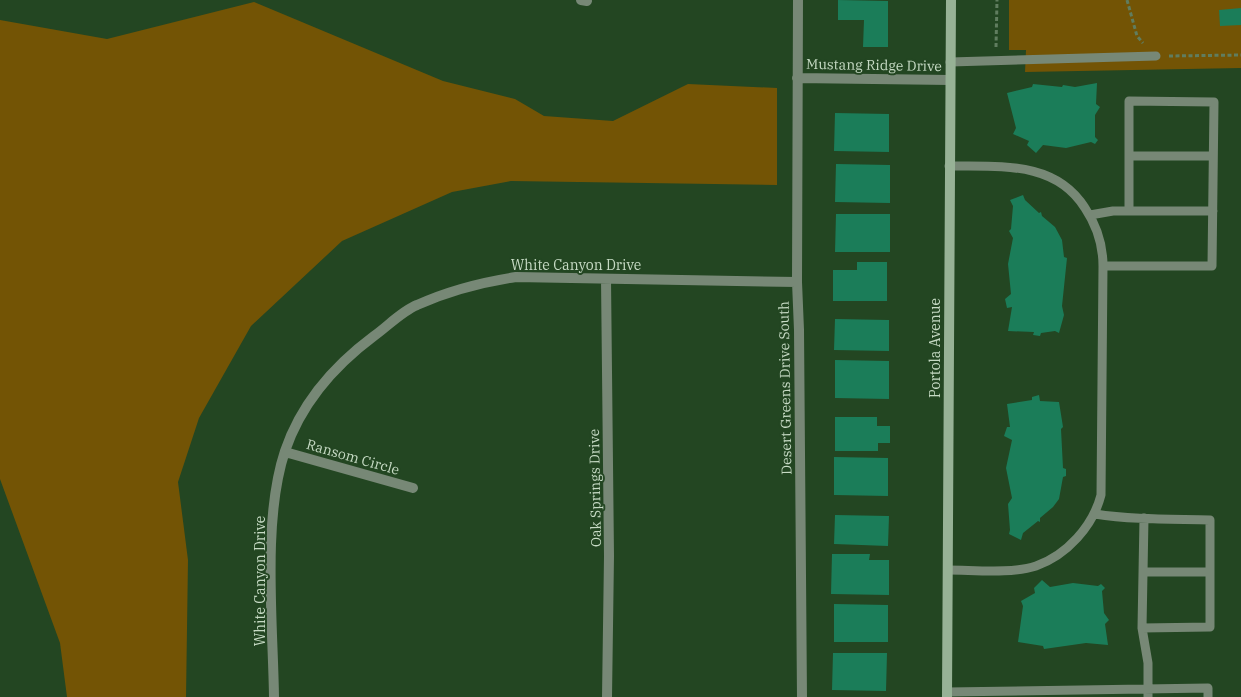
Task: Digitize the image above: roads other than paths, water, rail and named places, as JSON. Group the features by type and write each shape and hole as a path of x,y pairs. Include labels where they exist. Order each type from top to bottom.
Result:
{"main road":[{"name":"Portola Avenue","path":"947,695 951,0"}],"street":[{"name":"Desert Greens Drive South","path":"798,0 797,282 800,339 802,697"},
{"name":"Mustang Ridge Drive","path":"797,78 950,80"},
{"name":"White Canyon Drive","path":"274,697 272,532 285,452 299,421 322,383 364,344 416,305 489,281 516,277 797,282"},
{"name":"Oak Springs Drive","path":"606,279 609,556 607,697"},
{"name":"Ransom Circle","path":"285,452 413,488"}],"lane":[{"path":"950,62 1156,56"},
{"path":"1103,266 1212,266 1214,102 1129,101 1130,211"},
{"path":"1129,156 1213,156"},
{"path":"948,570 1015,569 1036,566 1054,557 1073,543 1095,514 1101,495 1103,266 1100,238 1090,215 1078,196 1058,180 1039,171 1014,167 950,166"},
{"path":"1090,215 1130,211 1213,211"},
{"path":"1095,514 1210,520 1210,626 1142,628"},
{"path":"1144,518 1142,628 1148,663 1148,693"},
{"path":"1143,572 1210,572"},
{"path":"947,695 1148,693 1208,688 1208,697"}]}
